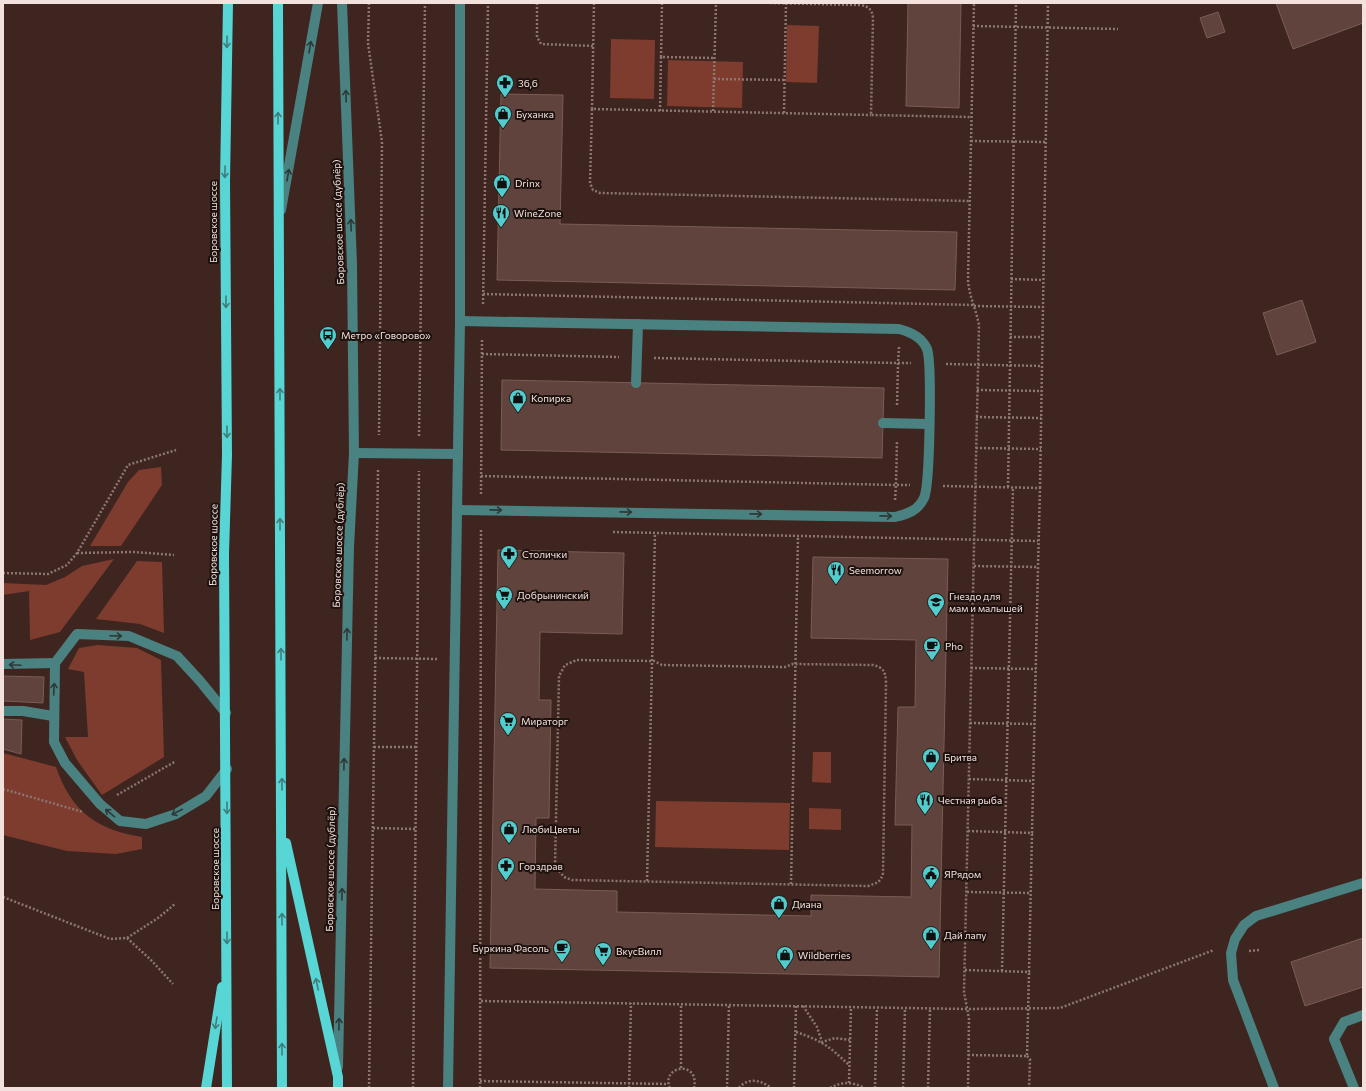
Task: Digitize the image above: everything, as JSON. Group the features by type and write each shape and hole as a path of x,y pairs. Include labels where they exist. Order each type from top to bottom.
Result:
{"main road":[{"name":"Боровское шоссе","path":"227,1088 227,769 224,554 227,455 225,181 228,3"},
{"path":"278,3 282,1088"},
{"path":"282,823 338,1077"},
{"path":"206,1088 227,957"},
{"name":"Боровское шоссе (дублёр)","path":"338,1077 338,1088"}],"street":[{"path":"278,227 318,3"},
{"name":"Боровское шоссе (дублёр)","path":"338,1077 349,547 354,453 352,264 342,3"},
{"path":"448,1088 460,321 460,3"},
{"path":"457,510 895,516 908,514 917,508 925,498 928,486 930,363 927,350 920,339 911,332 899,329 460,321"},
{"path":"636,383 638,324"},
{"path":"883,423 929,424"},
{"path":"354,453 458,454"},
{"path":"226,712 177,656 129,636 77,634 55,663 53,716 54,742 65,762 100,804 120,821 146,824 176,814 206,796 227,769"},
{"path":"3,664 55,663"},
{"path":"3,711 23,711 53,716"},
{"path":"1274,1088 1233,980 1231,954 1235,939 1244,925 1256,916 1363,883"},
{"path":"1354,1088 1334,1039 1344,1022 1363,1015"}],"path":[{"path":"368,3 368,43 382,142 369,1088"},
{"path":"413,1088 425,3"},
{"path":"481,510 482,322 488,3"},
{"path":"538,3 537,37 541,44 593,46"},
{"path":"594,3 590,183 593,190 600,193 970,201"},
{"path":"660,110 662,3"},
{"path":"713,112 716,3"},
{"path":"770,3 860,5 866,6 872,12 871,115"},
{"path":"784,113 786,3"},
{"path":"968,1088 969,1019 964,992 979,325 969,288 974,3"},
{"path":"1016,3 1008,487 1040,488"},
{"path":"1029,1088 1030,1059 1027,1056 1041,449 1048,3"},
{"path":"973,26 1118,29"},
{"path":"661,57 715,58"},
{"path":"714,79 785,80"},
{"path":"592,109 972,117"},
{"path":"971,141 1046,142"},
{"path":"1012,279 1043,280"},
{"path":"483,294 1043,307"},
{"path":"481,476 896,485 900,303"},
{"path":"1010,337 1042,337"},
{"path":"482,354 1042,366"},
{"path":"977,390 1042,391"},
{"path":"976,417 1041,418"},
{"path":"976,448 1041,449"},
{"path":"3,573 48,574 67,565 77,553 128,465 176,450"},
{"path":"1002,971 1013,487"},
{"path":"480,1088 481,530 489,530"},
{"path":"607,532 1038,541"},
{"path":"647,881 655,533"},
{"path":"791,884 798,536"},
{"path":"77,553 134,552 174,555"},
{"path":"973,566 1038,567"},
{"path":"375,658 455,660"},
{"path":"577,660 652,661 662,665 785,667 796,664 873,666 881,668 885,672 883,865 881,879 877,883 868,886 572,880 564,877 555,866 558,676 565,665 577,660"},
{"path":"971,668 1036,669"},
{"path":"970,723 1035,724"},
{"path":"374,747 416,747"},
{"path":"113,797 176,761"},
{"path":"969,779 1033,781"},
{"path":"3,790 83,812"},
{"path":"373,828 416,829"},
{"path":"968,831 1032,833"},
{"path":"966,892 1031,893"},
{"path":"3,897 110,939 127,938 158,918 175,904"},
{"path":"127,938 151,960 173,984"},
{"path":"481,1001 877,1008 1060,1008 1215,950"},
{"path":"965,970 1029,972"},
{"path":"629,1088 631,1003"},
{"path":"681,1068 682,1004"},
{"path":"727,1088 728,1005"},
{"path":"794,1088 796,1006"},
{"path":"803,1006 817,1027 822,1042"},
{"path":"849,1082 851,1007"},
{"path":"875,1088 877,1008"},
{"path":"904,1088 905,1008"},
{"path":"928,1088 930,1008"},
{"path":"796,1032 829,1046 850,1065"},
{"path":"822,1042 835,1038 850,1040"},
{"path":"968,1055 1027,1056"},
{"path":"670,1088 668,1084 670,1075 681,1068"},
{"path":"681,1068 691,1072 694,1077 694,1088"},
{"path":"739,1088 748,1081 756,1080 771,1088"},
{"path":"480,1081 668,1084"},
{"path":"830,1088 841,1083 849,1082 865,1088"}],"shaded area":[{"path":"787,25 819,26 817,83 786,82"},
{"path":"611,39 655,40 654,99 610,98"},
{"path":"668,60 743,62 742,108 667,106"},
{"path":"161,467 162,485 121,546 90,546 128,482 139,470"},
{"path":"114,559 60,632 30,640 29,591 3,595 3,583 46,585 65,577 82,566"},
{"path":"137,561 162,562 164,633 140,624 96,619"},
{"path":"98,645 137,648 161,660 164,757 102,795 77,760 65,737 88,737 84,672 68,669 79,648"},
{"path":"813,752 831,752 831,783 812,782"},
{"path":"3,753 56,767 69,796 78,807 99,823 126,834 142,837 142,849 116,854 67,851 3,835"},
{"path":"656,801 790,803 789,850 655,847"},
{"path":"809,808 841,809 841,830 809,829"}],"building":[{"path":"908,3 961,3 959,108 906,106"},
{"path":"1276,3 1363,3 1363,23 1293,49"},
{"path":"1218,12 1225,32 1207,38 1200,18"},
{"path":"501,94 563,95 560,224 957,232 955,290 497,280"},
{"path":"1302,300 1316,342 1277,355 1263,313"},
{"path":"502,380 884,388 882,458 501,450"},
{"path":"498,550 624,553 622,634 540,632 539,700 551,700 549,818 536,818 535,889 617,891 617,912 811,916 811,895 911,897 912,825 895,825 898,707 915,707 916,640 811,638 813,557 948,559 939,977 490,968"},
{"path":"3,676 44,677 43,703 3,701"},
{"path":"3,719 22,720 21,754 3,749"},
{"path":"1363,938 1363,987 1305,1006 1291,962"}],"place":[{"name":"36,6","path":"505,98"},
{"name":"Буханка","path":"503,129"},
{"name":"Drinx","path":"502,198"},
{"name":"WineZone","path":"501,228"},
{"name":"Метро «Говорово»","path":"328,350"},
{"name":"Копирка","path":"518,413"},
{"name":"Столички","path":"509,569"},
{"name":"Seemorrow","path":"836,585"},
{"name":"Добрынинский","path":"504,610"},
{"name":"Гнездо для мам и малышей","path":"936,617"},
{"name":"Pho","path":"932,661"},
{"name":"Мираторг","path":"508,736"},
{"name":"Бритва","path":"931,772"},
{"name":"Честная рыба","path":"925,815"},
{"name":"ЛюбиЦветы","path":"509,844"},
{"name":"Горздрав","path":"506,881"},
{"name":"ЯРядом","path":"931,889"},
{"name":"Диана","path":"779,919"},
{"name":"Дай лапу","path":"931,950"},
{"name":"Буркина Фасоль","path":"562,963"},
{"name":"ВкусВилл","path":"603,966"},
{"name":"Wildberries","path":"785,970"}]}
